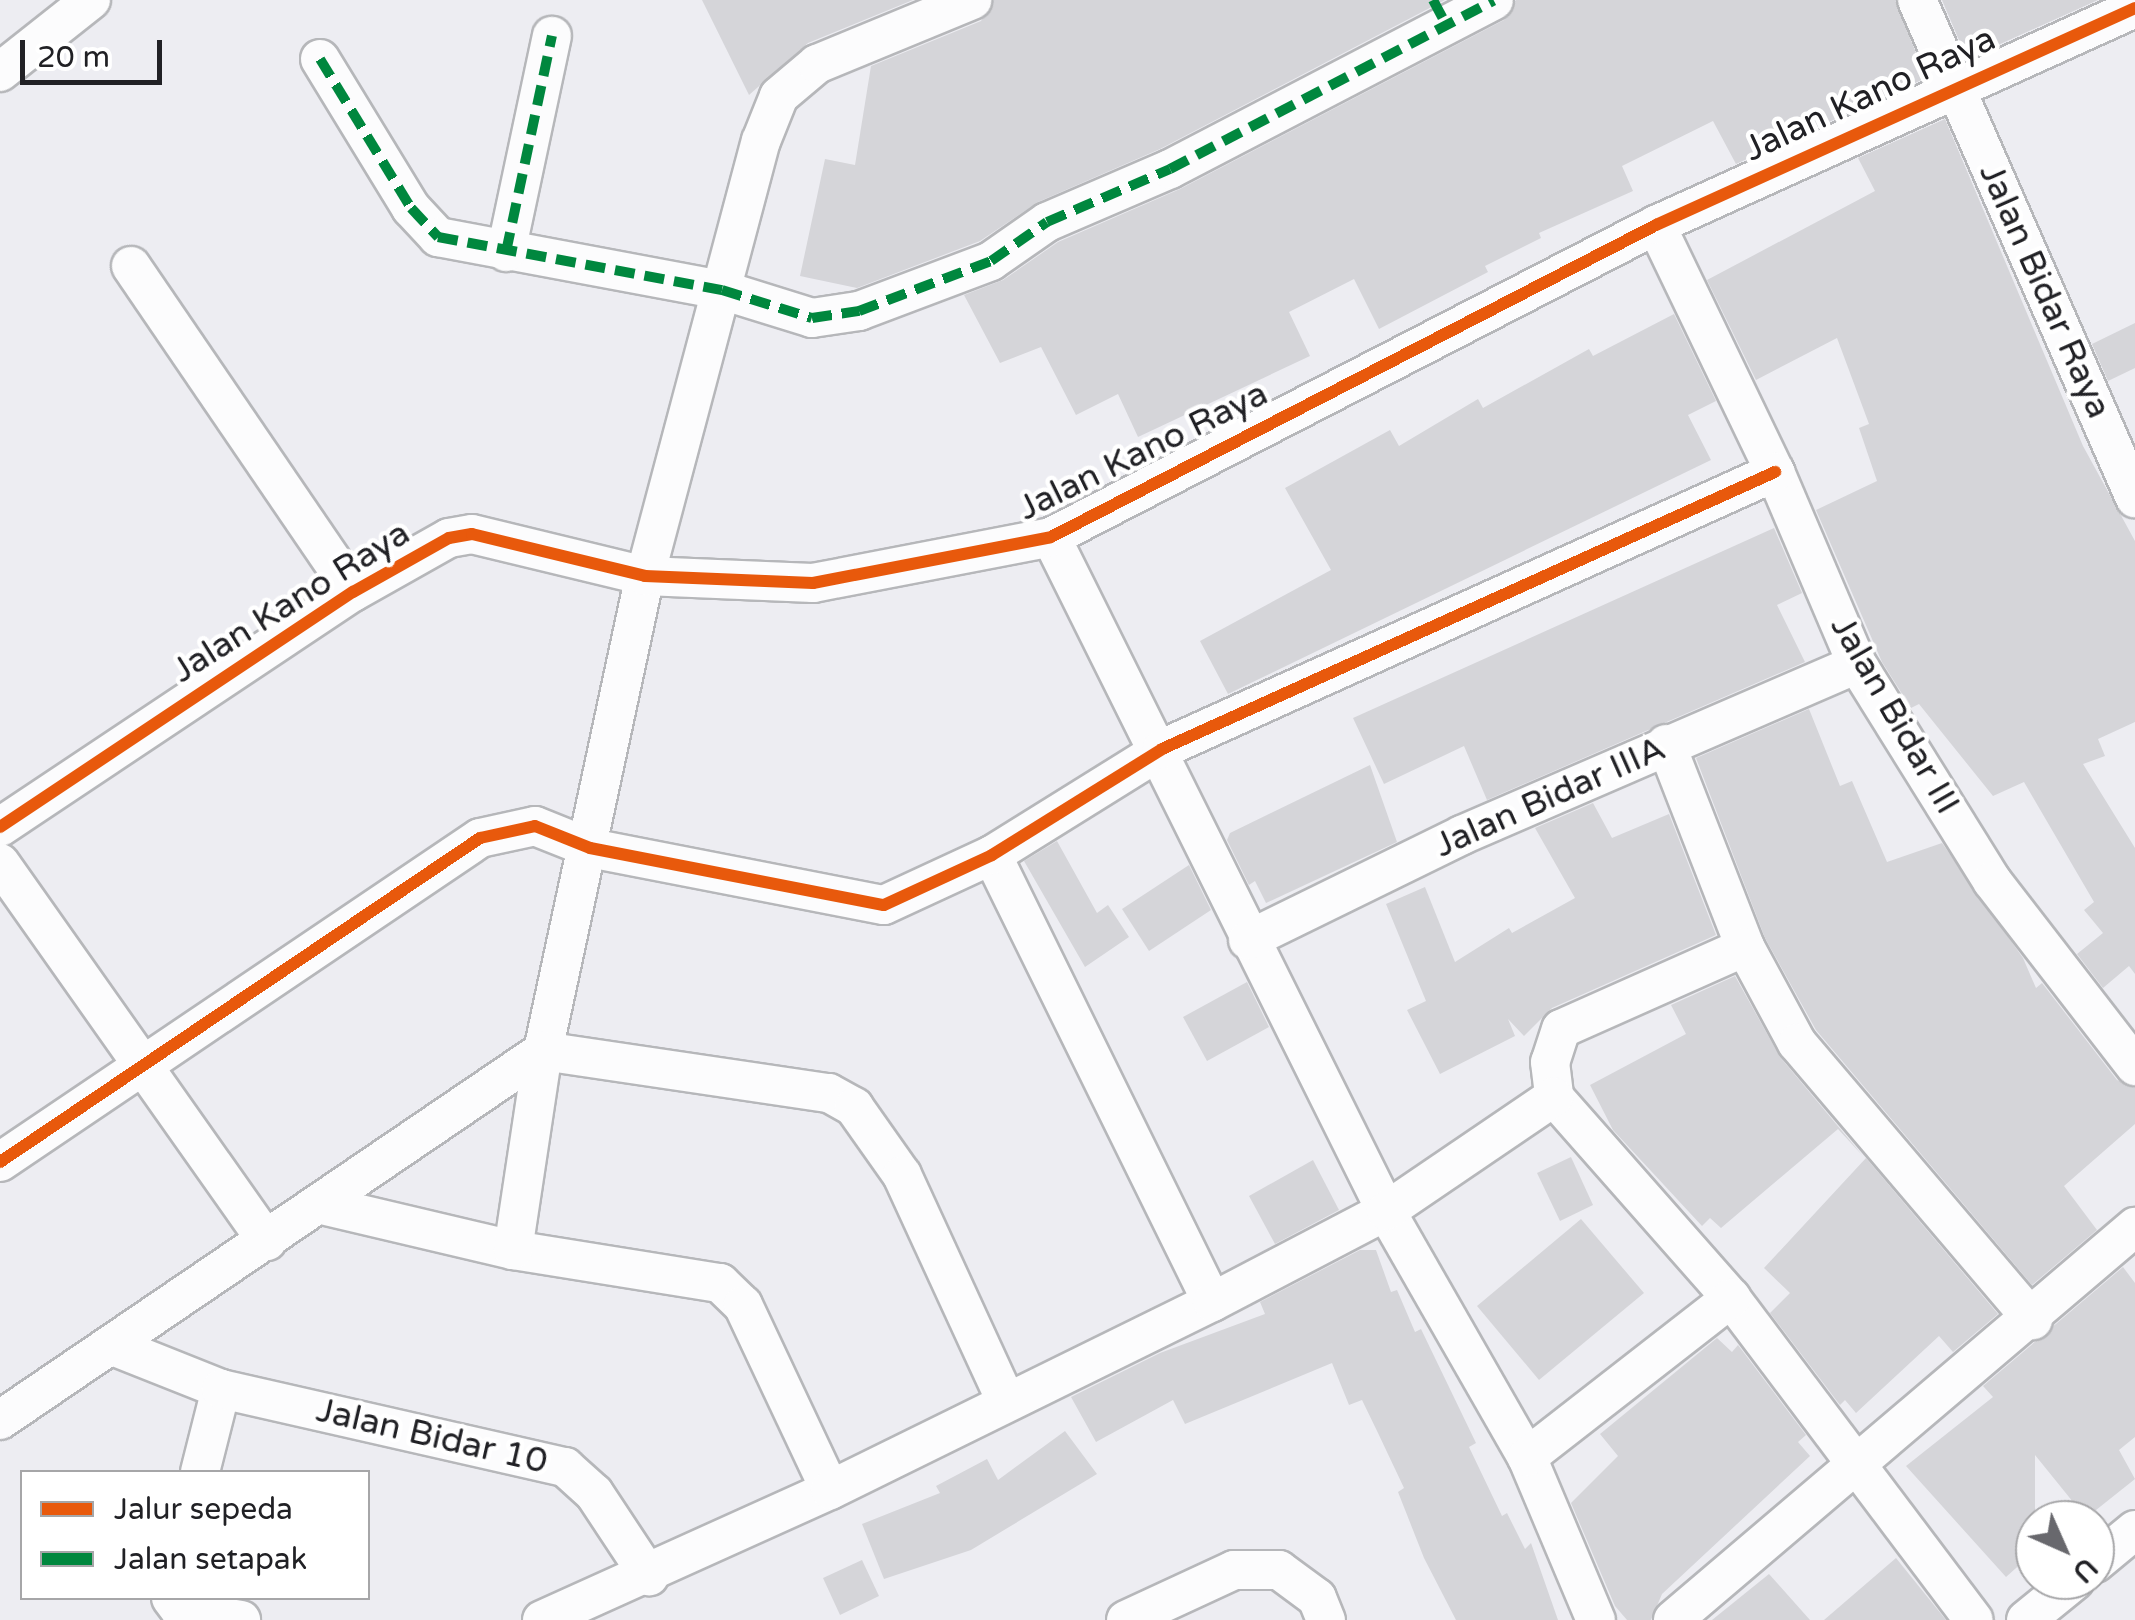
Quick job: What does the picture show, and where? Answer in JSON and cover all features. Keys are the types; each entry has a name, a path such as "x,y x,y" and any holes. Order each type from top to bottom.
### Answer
{"street":[{"path":"0,72 91,0"},
{"path":"513,1250 543,1051 590,848 645,576 779,96 817,64 972,0"},
{"path":"320,59 425,226 438,237 722,290 812,318 860,311 991,261 1047,222 1170,168 1439,12 1494,0"},
{"name":"Jalan Bidar Raya","path":"1917,0 2135,498"},
{"name":"Jalan Kano Raya","path":"0,827 353,592 448,538 472,534 645,576 814,583 1051,537 1656,225 1845,142 1954,85 2135,8"},
{"path":"506,252 552,36"},
{"name":"Jalan Bidar III","path":"1656,225 1774,472 1857,664 1992,881 2135,1066"},
{"path":"132,266 353,592"},
{"path":"0,1162 145,1060 480,838 535,826 590,848 864,905 884,905 992,855 1162,749 1774,472"},
{"path":"1051,537 1162,749 1248,940 1386,1212 1527,1458 1596,1620"},
{"name":"Jalan Bidar IIIA","path":"1248,940 1666,744 1857,664"},
{"path":"1666,744 1745,947 1797,1042 2032,1320"},
{"path":"992,855 1212,1302"},
{"path":"0,863 145,1060 267,1242"},
{"path":"1745,947 1561,1029 1550,1062 1554,1097 1731,1298 1974,1620"},
{"path":"0,1420 322,1205 543,1051 829,1093 854,1107 902,1175 1005,1399"},
{"path":"542,1620 649,1576 830,1490 1005,1399 1212,1302 1386,1212 1554,1097"},
{"path":"322,1205 513,1250 700,1279 734,1293 830,1490"},
{"path":"1674,1620 2032,1320 2135,1227"},
{"path":"1527,1458 1731,1298"},
{"name":"Jalan Bidar 10","path":"113,1346 221,1389 566,1467 594,1493 649,1576"},
{"path":"201,1470 221,1389"},
{"path":"2115,1546 2135,1530"},
{"path":"1126,1620 1234,1570 1279,1570 1317,1598 1326,1620"},
{"path":"172,1600 180,1610 241,1620"},
{"path":"2026,1620 2050,1600"}],"building":[{"path":"702,0 913,0 808,43 749,95"},
{"path":"994,0 1445,0 1160,149 1038,202 980,241 857,288 800,276 825,159 855,165 871,66 981,21"},
{"path":"1516,0 1895,0 1926,78 1736,164 1713,121 1622,166 1633,191 1539,233 1541,238 1485,266 1488,272 1379,329 1354,279 1289,312 1310,356 1138,437 1118,394 1076,415 1041,347 1000,363 964,295 1003,280 1058,242 1180,189 1504,20"},
{"path":"1942,0 2098,0 1967,59"},
{"path":"1945,119 2083,446 2135,541 2135,722 2098,739 2105,756 2083,764 2135,848 2135,974 2129,966 2103,988 2077,954 2103,933 2084,910 2094,902 2024,782 1993,796 1919,704 1911,708 1882,662 1816,510 1877,481 1859,428 1869,424 1837,338 1756,380 1707,280 1875,191 1858,158"},
{"path":"1674,314 1716,401 1688,415 1711,460 1228,694 1200,641 1331,570 1285,488 1390,430 1399,446 1478,399 1483,408 1589,349 1593,356"},
{"path":"2135,323 2135,368 2108,381 2092,344"},
{"path":"1774,528 1802,593 1777,605 1805,662 1487,800 1464,746 1384,784 1353,718"},
{"path":"1809,709 1840,786 1852,781 1887,862 1942,843 2023,958 2036,988 2042,983 2117,1080 2135,1088 2135,1124 2064,1186 2097,1230 2032,1285 1816,1030 1765,938 1696,758"},
{"path":"1370,765 1397,842 1266,903 1255,881 1249,885 1227,840 1230,833"},
{"path":"1593,803 1612,838 1669,814 1716,935 1552,1008 1524,1036 1508,1019 1515,1036 1440,1074 1407,1010 1426,1001 1386,904 1425,887 1455,962 1509,928 1512,933 1575,898 1535,828"},
{"path":"1057,841 1097,913 1108,905 1129,937 1085,967 1024,861"},
{"path":"1189,865 1211,910 1149,951 1122,909"},
{"path":"1735,976 1780,1057 1863,1156 1838,1129 1721,1228 1710,1218 1702,1226 1613,1130 1590,1085 1686,1034 1671,1005"},
{"path":"1247,982 1269,1027 1207,1061 1183,1017"},
{"path":"1571,1157 1593,1205 1560,1221 1537,1173"},
{"path":"1866,1158 1998,1314 1953,1352 1939,1336 1856,1413 1845,1400 1840,1405 1770,1313 1790,1293 1764,1268"},
{"path":"1313,1160 1339,1210 1275,1244 1249,1196"},
{"path":"1581,1219 1644,1293 1539,1380 1477,1306"},
{"path":"1360,1250 1376,1250 1391,1292 1397,1290 1415,1332 1421,1329 1476,1443 1469,1447 1502,1516 1507,1513 1525,1549 1531,1543 1558,1620 1456,1620 1424,1558 1398,1492 1404,1488 1378,1433 1362,1400 1349,1405 1332,1363 1185,1424 1173,1400 1096,1442 1071,1397 1160,1353 1265,1314 1260,1302"},
{"path":"2123,1267 2135,1283 2135,1437 2119,1450 2135,1479 2109,1500 2071,1500 2035,1455 2035,1500 2015,1500 2015,1569 2006,1577 1906,1466 1993,1397 1983,1386"},
{"path":"1717,1338 1732,1352 1738,1345 1806,1435 1798,1442 1810,1456 1662,1594 1651,1620 1627,1620 1615,1606 1571,1503 1618,1456 1600,1434"},
{"path":"1065,1431 1097,1474 971,1550 884,1579 862,1524 940,1493 936,1486 987,1459 998,1480"},
{"path":"1896,1558 1946,1620 1824,1620"},
{"path":"862,1560 879,1596 840,1615 823,1578"},
{"path":"1769,1574 1810,1620 1712,1620"}],"marked path":[{"path":"1433,0 1445,23"},
{"path":"320,59 411,208 438,237 722,290 812,318 859,311 991,261 1047,222 1170,169 1494,0"},
{"path":"506,252 552,36"}],"cycle path":[{"path":"0,827 353,592 449,538 472,534 645,576 813,583 1051,537 1656,225 2135,8"},
{"path":"0,1162 480,838 535,826 590,848 884,905 992,855 1162,749 1775,472"}]}
